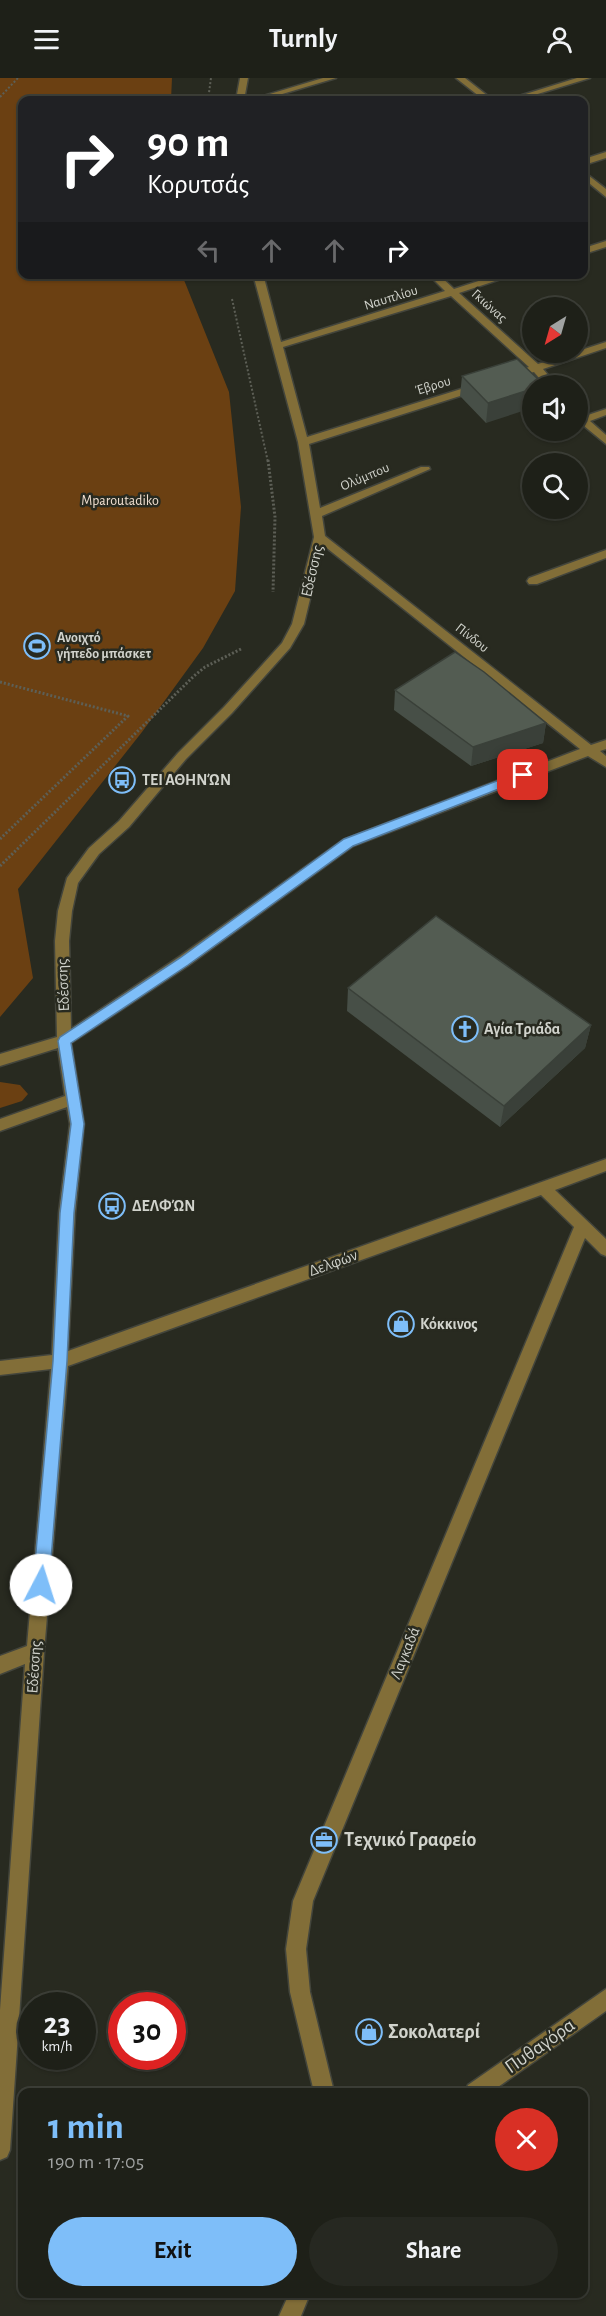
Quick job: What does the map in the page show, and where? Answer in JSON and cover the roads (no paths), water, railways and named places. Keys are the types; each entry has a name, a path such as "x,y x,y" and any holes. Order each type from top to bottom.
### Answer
{"street":[{"path":"241,96 244,78"},
{"path":"268,96 332,78"},
{"path":"460,78 484,96"},
{"path":"524,96 586,78"},
{"path":"588,161 606,155"},
{"path":"588,178 606,194"},
{"path":"588,250 606,244"},
{"name":"Εδέσσης","path":"0,2150 35,1652 60,1361 67,1213 77,1124 64,1041 62,941 65,911 72,882 94,851 124,824 148,793 228,710 286,645 298,624 320,537 303,442 259,279"},
{"name":"Γκιώνας","path":"437,279 542,375"},
{"name":"Ναυπλίου","path":"278,346 497,279"},
{"name":"Έβρου","path":"303,442 537,369 606,345"},
{"path":"588,416 606,412"},
{"path":"588,425 606,441"},
{"name":"Ολύμπου","path":"316,514 425,469"},
{"name":"Πίνδου","path":"320,537 606,763"},
{"path":"533,581 606,554"},
{"path":"0,1060 64,1041 184,961 348,843 606,744"},
{"path":"0,1125 73,1099"},
{"name":"Δελφών","path":"0,1368 60,1361 606,1165"},
{"path":"543,1187 606,1250"},
{"name":"Λαγκαδά","path":"323,2088 300,1992 296,1948 303,1900 582,1226"},
{"path":"0,1665 35,1652"},
{"name":"Πυθαγόρα","path":"481,2088 606,1999"},
{"path":"290,2316 298,2298"}],"place":[{"name":"Ανοιχτό γήπεδο μπάσκετ","path":"37,646"},
{"name":"ΤΕΙ ΑΘΗΝΏΝ","path":"122,780"},
{"name":"Αγία Τριάδα","path":"465,1029"},
{"name":"ΔΕΛΦΏΝ","path":"112,1206"},
{"name":"Κόκκινος","path":"401,1324"},
{"name":"Τεχνικό Γραφείο","path":"324,1840"},
{"name":"Σοκολατερί","path":"369,2032"}],"park label":[{"name":"Mparoutadiko","path":"120,501"}]}
